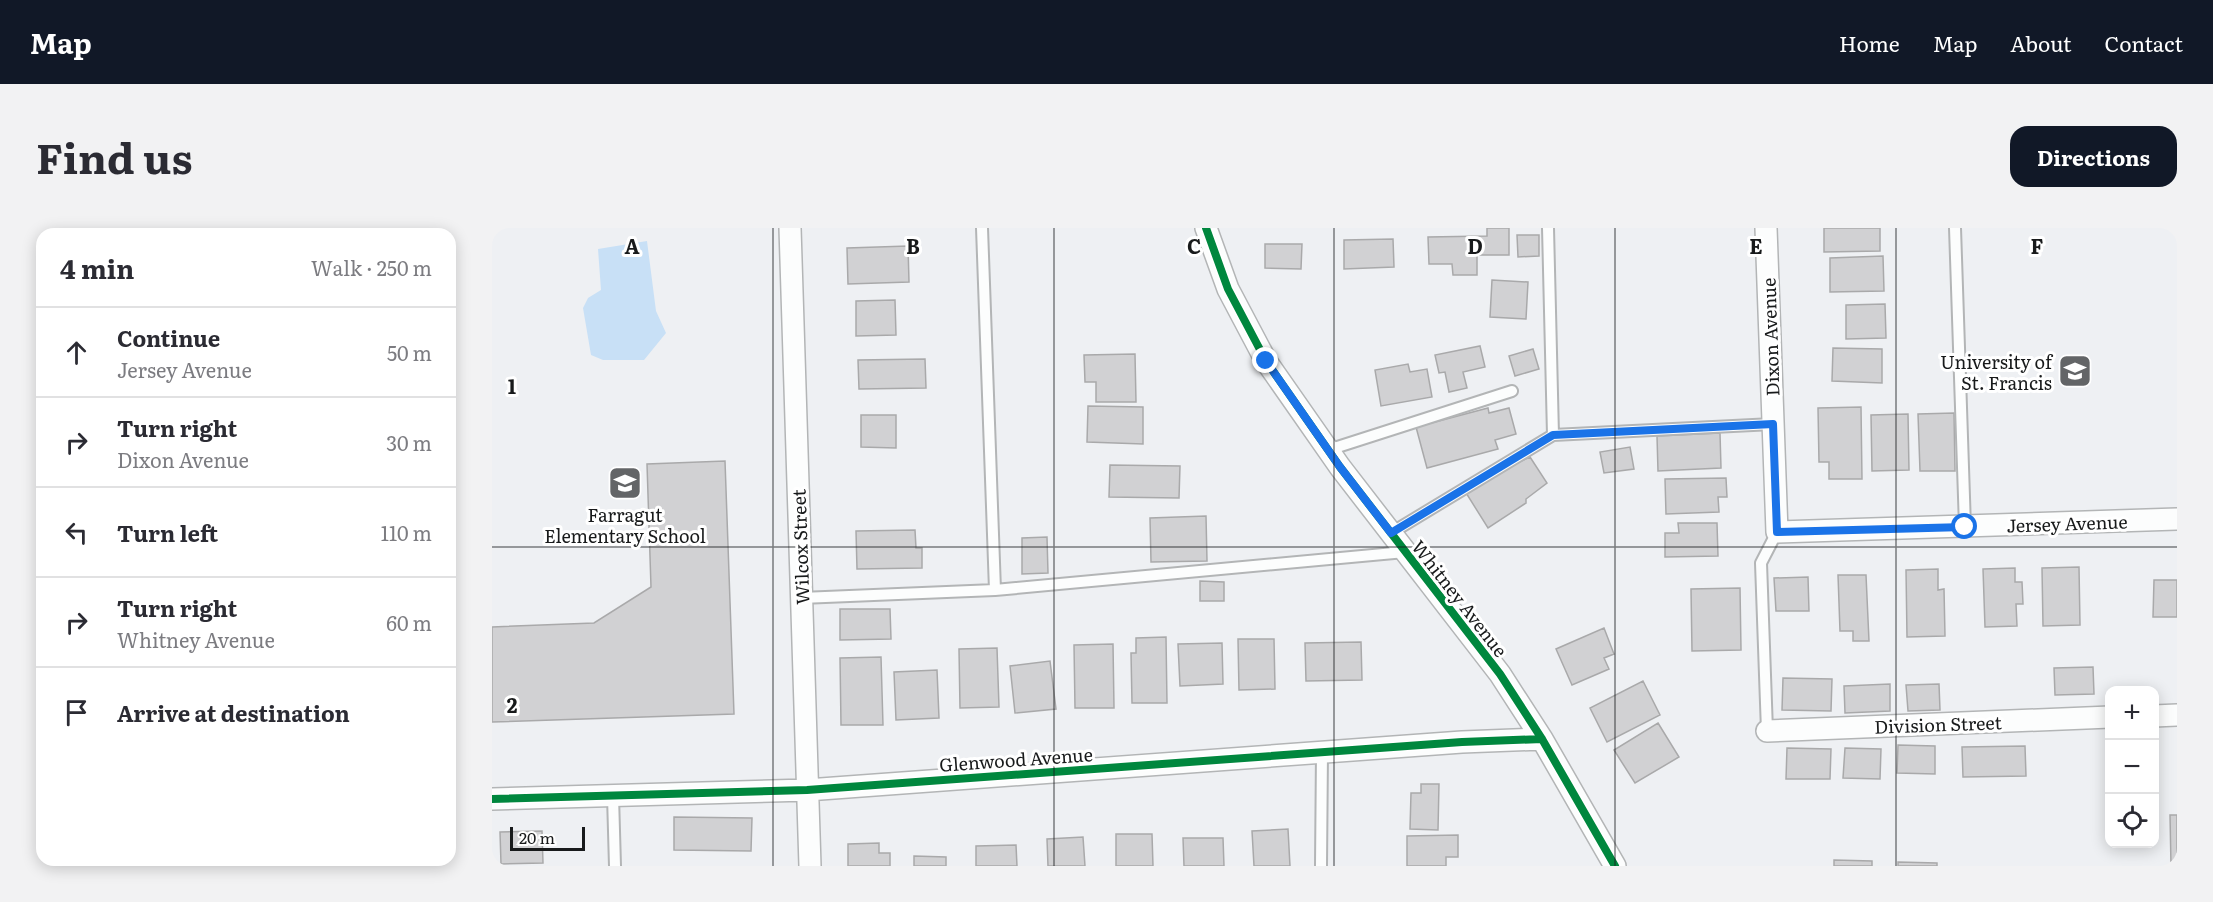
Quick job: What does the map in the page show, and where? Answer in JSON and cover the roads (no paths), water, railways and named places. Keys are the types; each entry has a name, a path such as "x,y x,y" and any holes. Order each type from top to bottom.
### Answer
{"street":[{"name":"Wilcox Street","path":"790,228 810,866"},
{"name":"Whitney Avenue","path":"1206,228 1228,289 1266,361 1328,450 1500,674 1542,739 1615,866"},
{"name":"Dixon Avenue","path":"1766,228 1777,532"},
{"name":"Jersey Avenue","path":"1777,532 2177,519"},
{"path":"2159,716 2177,715"},
{"name":"Division Street","path":"1767,731 2105,717"},
{"name":"Glenwood Avenue","path":"492,799 807,790 1462,742 1542,739"}],"lane":[{"path":"982,228 994,590"},
{"path":"1548,228 1553,435"},
{"path":"1955,228 1965,527"},
{"path":"1328,450 1512,390"},
{"path":"1391,533 1553,435 1773,424"},
{"name":"Dixon Avenue","path":"1767,731 1761,563 1777,532"},
{"path":"801,598 994,590 1406,552"},
{"path":"1321,866 1322,752"},
{"path":"613,796 615,866"}],"place":[{"name":"University of St. Francis","path":"2075,371"},
{"name":"Farragut Elementary School","path":"625,483"}]}
